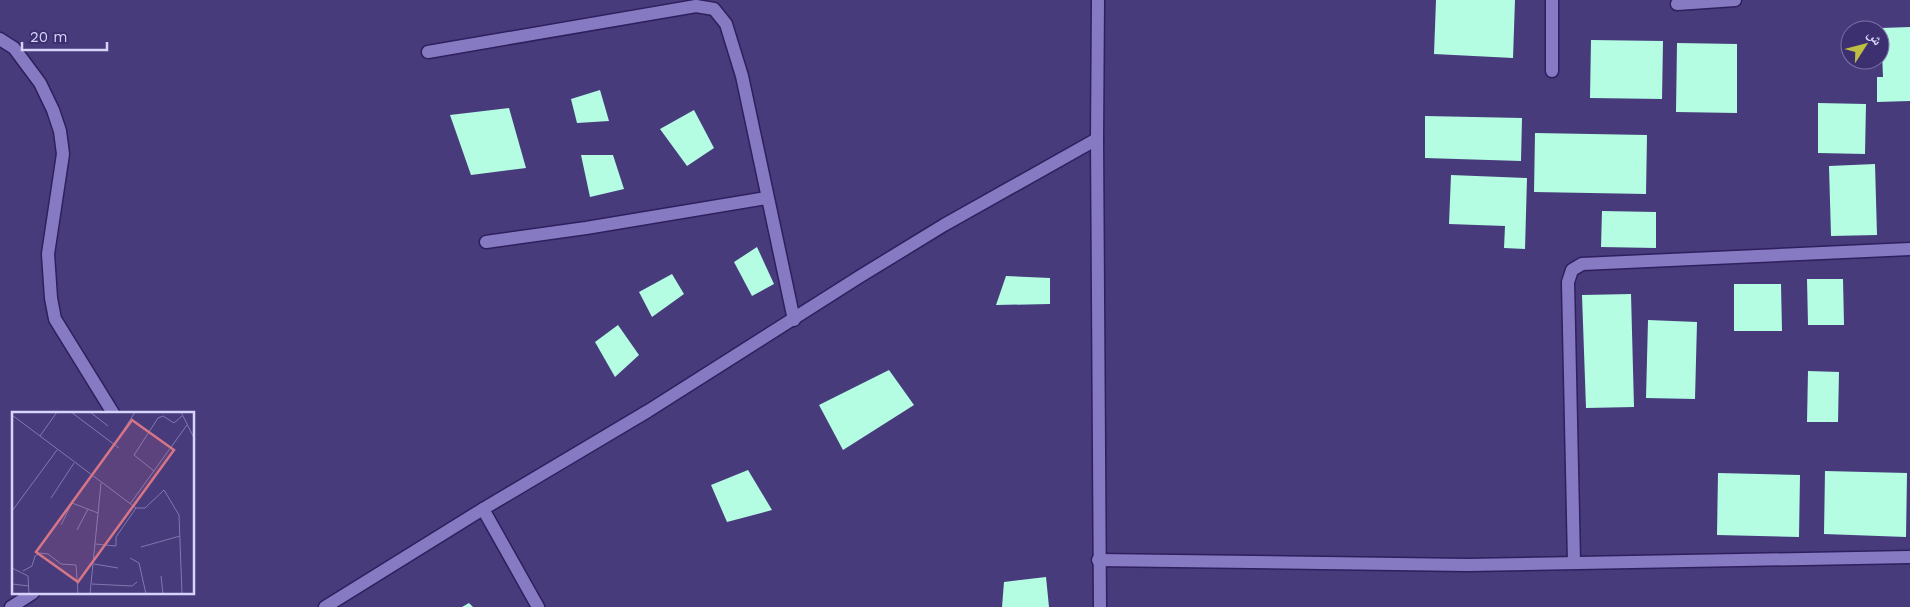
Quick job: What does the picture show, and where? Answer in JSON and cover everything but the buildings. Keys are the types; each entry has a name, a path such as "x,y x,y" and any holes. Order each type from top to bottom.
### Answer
{"street":[{"path":"1098,0 1098,560 1100,607"},
{"path":"1552,0 1552,71"},
{"path":"1677,4 1735,0"},
{"path":"428,52 696,6 714,9 726,24 742,76 766,198 794,320"},
{"path":"0,39 14,48 40,83 53,110 60,131 63,154 48,254 51,298 56,318 112,412"},
{"path":"325,607 483,509 648,411 944,225 1097,139"},
{"path":"486,242 586,228 766,198"},
{"path":"1574,562 1568,282 1572,270 1582,264 1910,249"},
{"path":"483,509 538,607"},
{"path":"1098,560 1467,564 1910,557"},
{"path":"11,607 31,594"}]}
